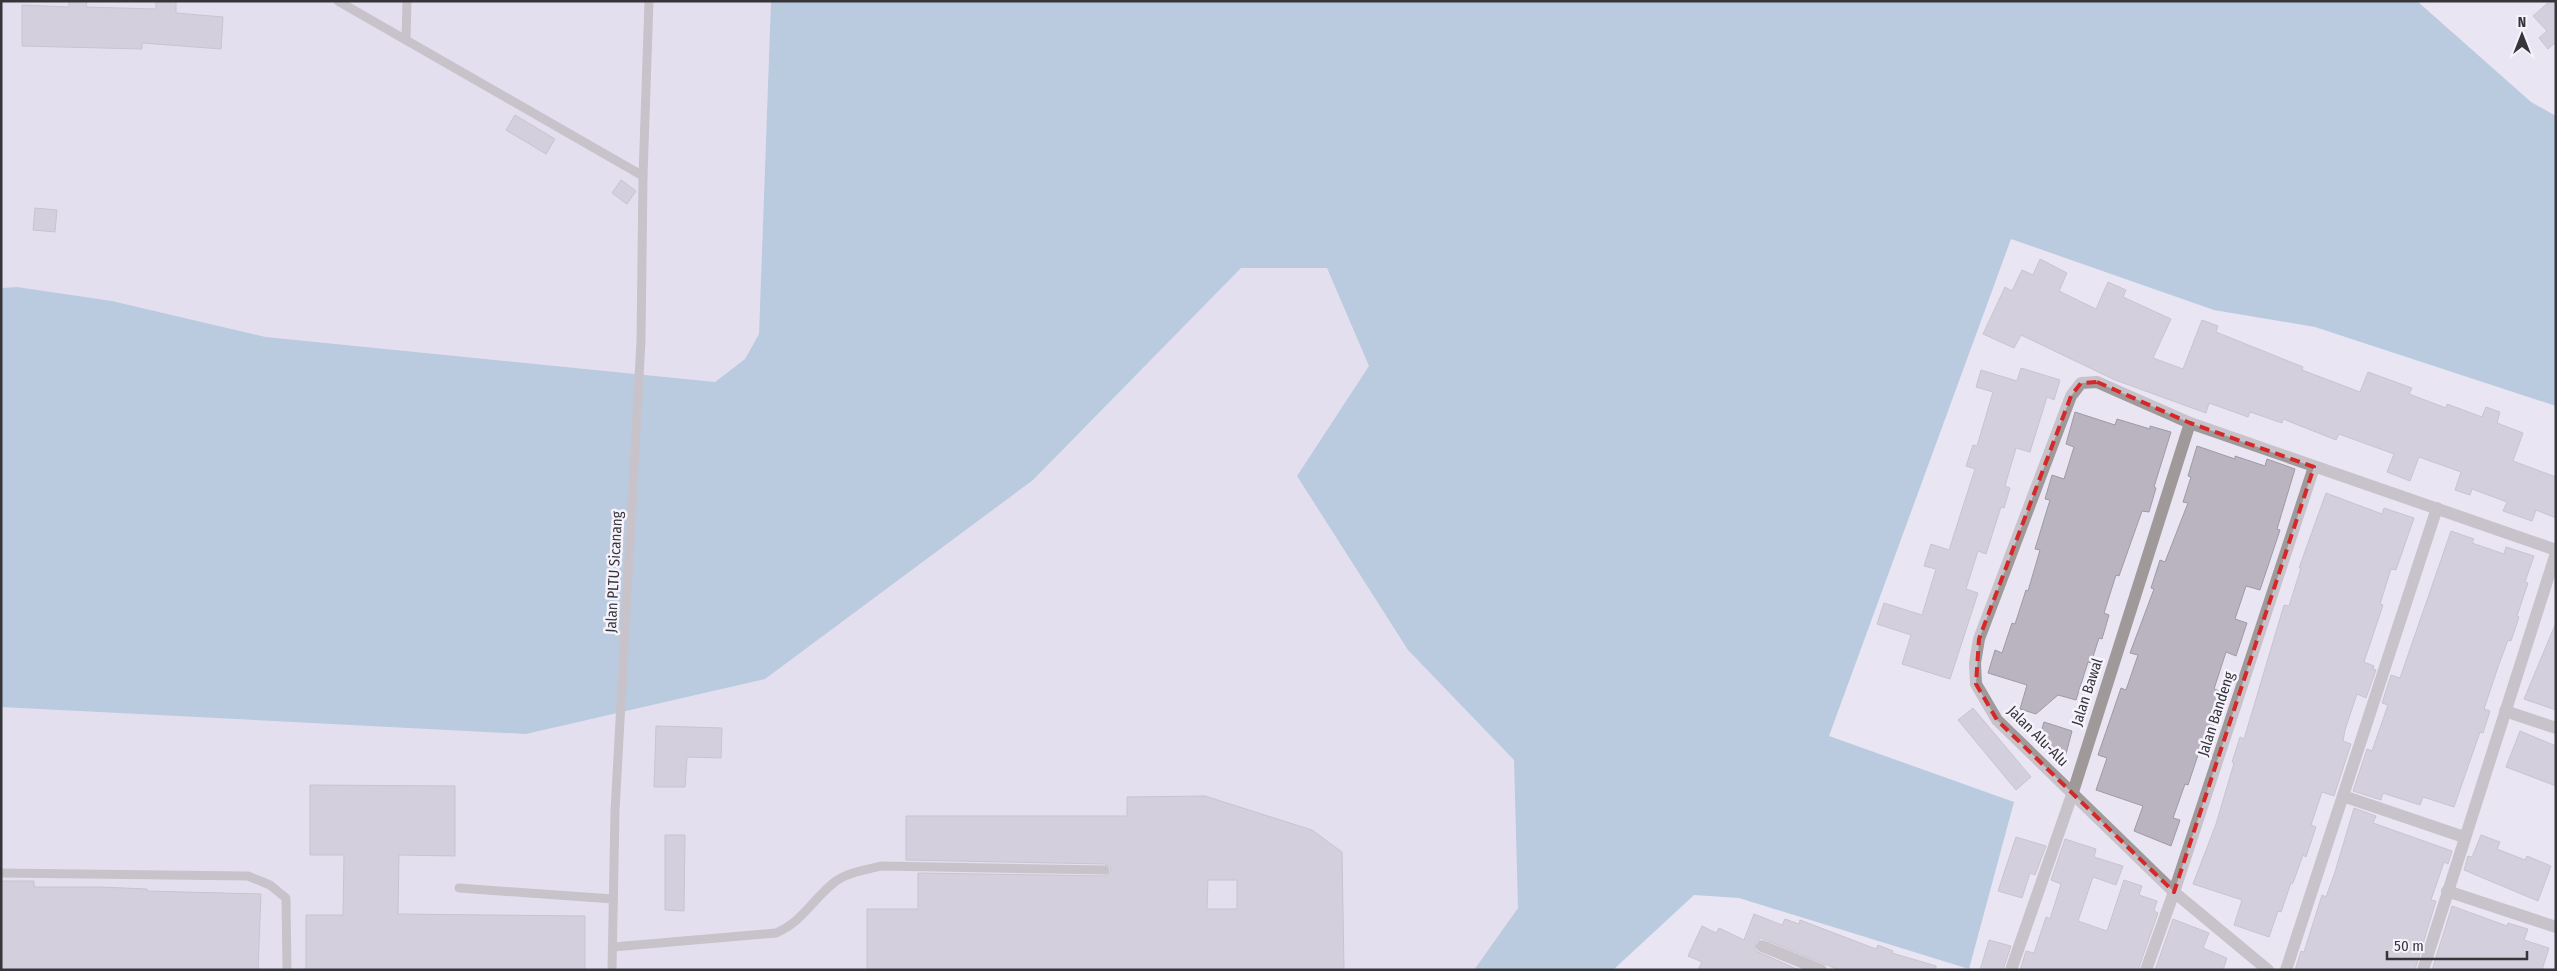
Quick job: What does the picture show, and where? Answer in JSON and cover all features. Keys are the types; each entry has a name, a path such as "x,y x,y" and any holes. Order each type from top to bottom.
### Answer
{"street":[{"name":"Jalan Alu-Alu","path":"2190,423 2097,382 2081,383 2071,396 1979,639 1975,663 1976,684 1997,720 2174,892 2268,970"},
{"path":"2190,423 2556,551 2423,970"},
{"name":"Jalan Bawal","path":"2011,970 2073,792 2190,423"},
{"name":"Jalan Bandeng","path":"2146,970 2174,892 2314,467"},
{"path":"2286,970 2437,508"},
{"path":"2505,711 2556,728"},
{"path":"2343,796 2464,838"},
{"path":"2448,890 2556,928"},
{"path":"1762,946 1821,970"}],"lane":[{"path":"338,1 643,176"},
{"path":"406,40 407,1"},
{"name":"Jalan PLTU Sicanang","path":"612,970 615,811 641,342 643,176 650,1"},
{"path":"613,947 776,932 798,920 836,881 856,871 881,866 1105,870"},
{"path":"1,873 248,876 270,885 286,898 287,970"},
{"path":"459,888 613,900"}],"highlighted area":[{"path":"2097,382 2190,423 2314,467 2174,892 1997,720 1976,684 1979,639 2071,396 2081,383"}],"shaded area":[{"path":"1,1 771,1 759,334 745,359 715,382 266,337 112,301 17,287 1,288"},
{"path":"1224,226 1373,232 1548,752 1532,970 1,970 1,628"}],"water":[{"path":"771,1 2417,1 2531,102 2556,116 2556,406 2315,327 2214,310 2011,239 1829,736 2014,802 1969,969 1739,898 1694,895 1613,970 1474,970 1518,908 1514,760 1408,650 1297,476 1369,366 1327,268 1241,268 1033,480 765,679 526,734 1,707 1,288 17,287 112,301 266,337 715,382 745,359 759,334"}],"building":[{"path":"69,1 87,1 86,7 156,9 156,1 176,1 176,13 223,17 221,49 142,43 142,49 22,46 22,5 69,7"},
{"path":"2550,1 2556,1 2556,42 2548,49 2539,38 2547,31 2533,16"},
{"path":"515,115 555,139 546,154 506,130"},
{"path":"621,180 636,191 627,204 612,193"},
{"path":"35,208 57,210 55,232 33,230"},
{"path":"2040,259 2067,273 2059,291 2096,309 2108,282 2126,290 2123,297 2171,319 2153,358 2183,369 2202,320 2218,326 2216,332 2303,367 2302,370 2360,392 2368,372 2412,388 2409,394 2446,408 2447,404 2482,417 2486,407 2500,412 2497,423 2523,433 2513,461 2556,477 2556,518 2536,510 2532,521 2503,511 2507,502 2472,489 2470,495 2455,490 2461,472 2419,457 2410,481 2387,472 2394,454 2339,434 2336,440 2283,419 2282,423 2250,412 2248,417 2209,403 2206,413 2115,380 2021,335 2014,348 1983,334 2005,287 2012,291 2022,270 2033,275"},
{"path":"2021,368 2060,380 2054,400 2047,397 2030,452 2016,448 2005,486 2010,488 2004,508 2001,507 1986,554 1978,551 1966,589 1978,593 1950,679 1902,664 1911,635 1877,624 1884,603 1922,615 1936,569 1924,566 1931,544 1949,550 1975,469 1966,466 1973,445 1977,446 1993,392 1976,387 1981,370 2017,381"},
{"path":"2075,412 2115,425 2117,419 2150,429 2150,426 2171,432 2154,487 2156,488 2149,512 2142,511 2119,576 2116,575 2104,613 2109,615 2102,639 2099,638 2091,663 2088,662 2076,700 2058,695 2036,714 2020,709 2027,685 1988,673 1995,650 2002,653 2012,623 2015,624 2026,590 2028,591 2040,550 2035,549 2050,500 2045,499 2052,475 2064,479 2074,447 2066,444"},
{"path":"2197,446 2235,459 2235,456 2265,466 2267,459 2295,469 2277,529 2280,530 2260,590 2246,586 2235,619 2247,623 2236,656 2226,652 2214,689 2223,692 2212,723 2214,724 2207,745 2202,743 2188,785 2185,784 2173,818 2180,820 2171,846 2134,831 2143,806 2096,790 2107,758 2098,755 2121,688 2126,690 2138,655 2130,653 2154,589 2151,588 2160,560 2165,562 2188,503 2183,502 2191,477 2188,476"},
{"path":"2326,493 2382,514 2384,508 2414,518 2396,570 2391,569 2380,604 2383,605 2364,662 2374,666 2373,669 2376,670 2366,698 2357,694 2345,730 2343,741 2351,744 2334,796 2322,792 2311,825 2316,827 2306,857 2303,855 2281,912 2278,911 2269,937 2234,925 2242,900 2193,884 2216,824 2240,737 2244,739 2284,605 2289,606 2301,568 2299,568"},
{"path":"2451,531 2474,539 2472,543 2504,554 2506,547 2534,556 2525,582 2528,583 2511,641 2508,640 2484,709 2490,711 2483,733 2480,732 2454,807 2423,797 2420,805 2383,793 2381,800 2353,791 2367,749 2372,751 2388,705 2382,703 2391,675 2400,678"},
{"path":"2556,625 2556,710 2524,699"},
{"path":"1973,708 2031,777 2016,790 1958,720"},
{"path":"2044,722 2072,731 2066,754 2037,745"},
{"path":"656,726 722,728 721,758 687,757 685,787 654,787"},
{"path":"2520,731 2556,746 2556,786 2506,767"},
{"path":"310,785 455,786 455,856 399,855 398,914 585,916 585,970 306,970 306,915 343,915 344,855 310,855"},
{"path":"1205,796 1312,830 1342,852 1344,970 867,970 867,909 918,909 918,873 1105,876 1111,871 1110,867 1105,864 906,860 906,816 1127,816 1127,797","holes":["1208,880 1237,880 1237,909 1207,909"]},
{"path":"2354,808 2376,816 2373,823 2452,851 2448,864 2444,862 2431,900 2436,901 2415,970 2295,970 2301,951 2304,952 2322,895 2326,897"},
{"path":"665,835 685,835 684,911 665,910"},
{"path":"2481,835 2500,842 2497,849 2525,860 2527,856 2551,866 2538,901 2464,870 2468,856 2472,857"},
{"path":"2016,837 2046,846 2035,875 2030,873 2022,898 1998,891"},
{"path":"2065,839 2096,849 2094,857 2123,866 2116,885 2093,877 2078,921 2107,931 2124,880 2142,886 2139,895 2157,901 2154,911 2158,913 2138,970 2020,970 2026,951 2034,953 2046,917 2050,919 2061,884 2051,880"},
{"path":"1,881 34,881 34,887 100,887 147,889 147,891 261,894 258,970 1,970"},
{"path":"2452,906 2507,926 2508,923 2528,929 2524,940 2549,948 2542,970 2432,970"},
{"path":"1754,914 1782,925 1785,919 1799,924 1800,920 1876,949 1878,945 1893,951 1892,953 1936,966 1936,970 1839,970 1761,938 1755,943 1756,951 1799,970 1698,970 1702,962 1688,956 1702,926 1716,933 1719,928 1744,940"},
{"path":"2173,919 2209,933 2203,948 2227,958 2223,970 2155,970"},
{"path":"1989,940 2011,946 2003,970 1980,970"}]}
